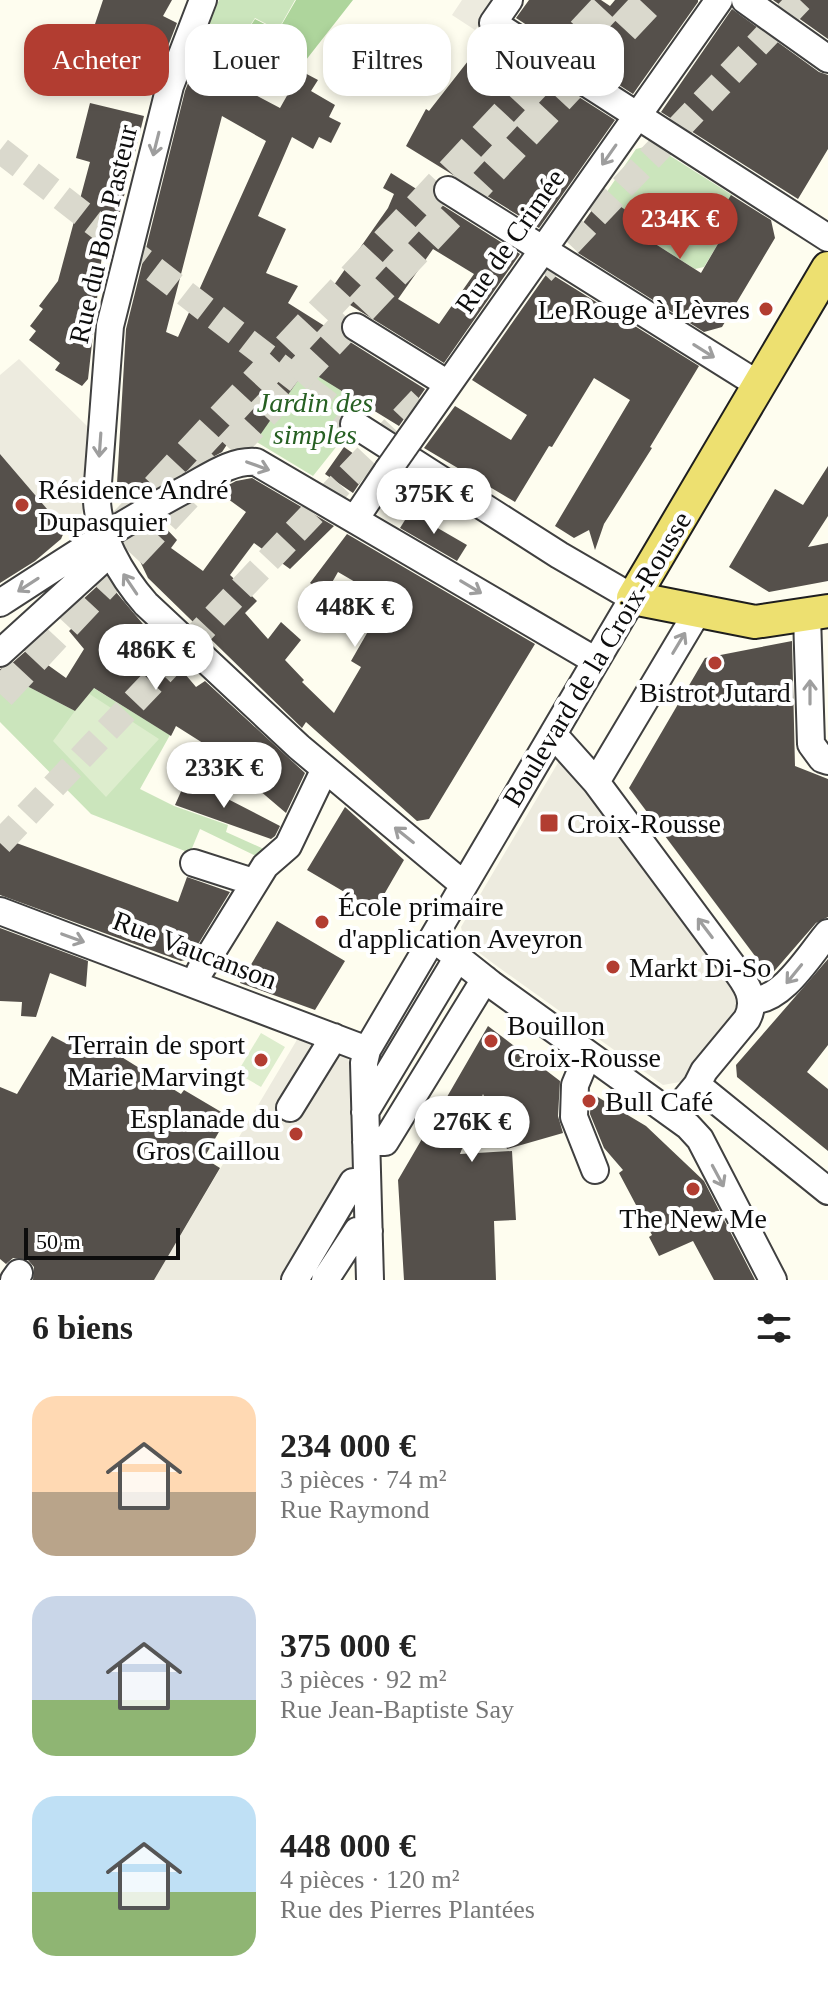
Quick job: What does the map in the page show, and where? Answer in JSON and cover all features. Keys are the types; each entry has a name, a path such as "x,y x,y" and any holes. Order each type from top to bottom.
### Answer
{"main road":[{"name":"Boulevard de la Croix-Rousse","path":"633,598 828,268"},
{"path":"633,598 755,622 818,613"}],"street":[{"name":"Rue du Bon Pasteur","path":"203,0 170,86 110,326 97,496 101,549 146,604 299,747 464,885"},
{"path":"509,0 493,23 828,238"},
{"name":"Rue de Crimée","path":"355,519 719,0"},
{"path":"745,0 828,59"},
{"path":"448,190 759,385"},
{"path":"356,327 448,384"},
{"path":"354,424 559,555 633,598"},
{"path":"0,653 137,514 243,461 256,462 596,661"},
{"path":"0,603 101,549"},
{"name":"Boulevard de la Croix-Rousse","path":"367,1050 633,598"},
{"path":"596,782 698,611"},
{"path":"818,613 811,744 822,759 828,761"},
{"path":"553,734 596,782 747,984 752,1000 747,1019 673,1114"},
{"path":"200,971 253,882 265,866 288,846 321,777"},
{"path":"194,863 253,882"},
{"name":"Rue Vaucanson","path":"0,911 367,1050"},
{"path":"752,1000 760,1001 781,991 828,933"},
{"path":"433,938 673,1114 700,1139 773,1280"},
{"path":"365,1113 458,957"},
{"path":"366,1142 385,1142 485,979"},
{"path":"290,1108 324,1033"},
{"path":"367,1050 364,1063 370,1280"},
{"path":"588,1054 575,1085 574,1117 595,1170"},
{"path":"697,1085 828,1191"},
{"path":"295,1280 353,1182"},
{"path":"313,1280 356,1209 368,1220"},
{"path":"325,1280 357,1231 368,1220"}],"green space":[{"path":"219,0 295,0 281,24 266,24 255,18 251,24 209,24"},
{"path":"296,0 353,0 334,24 323,24 323,38 307,59 307,24 282,24"},
{"path":"653,145 732,195 710,230 722,237 704,267 695,269 635,231 641,220 604,196 636,149"},
{"name":"Jardin des simples","path":"312,361 368,407 313,476 255,441"},
{"path":"0,672 75,711 92,687 170,735 140,789 174,806 228,825 226,832 266,850 262,859 200,829 190,853 91,814 0,722"},
{"path":"88,693 159,739 106,797 53,741"},
{"name":"Terrain de sport Marie Marvingt","path":"261,1033 285,1047 261,1087 237,1073"}],"shaded area":[{"path":"462,0 497,0 479,24 467,25 452,15"},
{"path":"19,359 88,427 83,512 65,530 0,454 0,375"},
{"path":"563,760 739,988 740,1014 680,1082 663,1085 494,964 468,944 463,936 461,927 559,761"},
{"name":"Esplanade du Gros Caillou","path":"301,1033 342,1050 349,1061 356,1190 302,1280 154,1280"}],"building":[{"path":"103,0 172,0 163,16 177,23 169,44 169,24 95,24"},
{"path":"529,0 601,0 610,6 615,0 698,0 633,94 624,88 624,24 525,24 516,18"},
{"path":"773,0 828,0 828,39"},
{"path":"732,9 819,72 828,75 828,149 798,199 661,112"},
{"path":"467,62 467,96 577,96 615,120 539,228 406,146 426,109 429,111 441,96 451,96 451,83"},
{"path":"307,74 318,80 311,91 335,105 329,117 341,123 331,143 319,137 313,149 292,137 258,216 286,229 266,273 298,286 288,303 425,389 399,426 306,369 258,438 238,428 222,452 130,502 116,501 126,329 185,91 185,96 257,96 280,108 287,96 307,96","holes":["222,116 266,141 178,337 166,332"]},
{"path":"90,103 144,116 118,220 106,219 88,379 82,386 55,370 60,363 29,340 36,331 30,326 43,309 39,306 58,281 90,162 76,158"},
{"path":"391,173 520,254 444,363 329,292 388,208 394,194 383,188","holes":["433,249 474,274 439,324 398,299"]},
{"path":"731,195 771,220 775,238 722,327 704,332 578,253 575,234 595,206 598,208 601,202 608,207 612,201 641,220 635,231 701,273 722,237 710,230"},
{"path":"548,272 699,366 604,524 595,550 589,530 574,538 555,526 630,400 594,378 515,502 424,448 455,406 511,440 527,415 472,380"},
{"path":"344,447 371,466 353,493 325,474"},
{"name":"Résidence André Dupasquier","path":"0,454 65,530 61,539 35,561 0,583"},
{"path":"828,466 828,516 808,547 828,543 828,581 769,592 729,567 775,489 803,505"},
{"path":"252,478 334,526 290,569 254,543 230,575 257,601 245,613 268,639 281,622 301,640 285,660 304,680 302,682 334,713 361,667 351,661 386,600 338,572 326,593 310,583 347,534 535,644 429,819 417,821 306,722 302,728 148,578 138,557 141,539 148,528 160,522 177,540 171,548 203,571 246,512 217,491 236,481"},
{"path":"410,512 467,545 457,561 400,528"},
{"path":"105,579 196,687 205,681 305,773 286,813 206,745 176,726 171,736 94,688 75,711 0,672 27,650 66,678 84,649 69,631 74,622 68,613"},
{"path":"792,641 795,766 828,779 828,917 816,923 770,976 629,788 705,658"},
{"path":"187,778 280,826 275,836 271,839 175,805"},
{"path":"345,807 404,860 375,910 307,870"},
{"path":"0,837 178,902 187,877 230,892 189,959 181,961 0,895"},
{"path":"277,921 345,961 315,1010 240,983"},
{"path":"0,928 88,961 86,987 50,973 36,1017 21,1016 22,1002 0,1001"},
{"path":"828,959 828,1045 807,1072 828,1089 828,1151 737,1077 736,1065"},
{"path":"488,1026 560,1081 558,1116 563,1133 507,1149 483,1094 460,1154 512,1151 516,1220 494,1221 496,1280 404,1280 398,1180 426,1132 420,1129 434,1106 440,1109"},
{"path":"52,1036 67,1044 70,1039 82,1046 84,1042 109,1056 112,1051 181,1094 184,1090 228,1116 204,1158 220,1168 154,1280 33,1280 34,1267 28,1260 13,1258 6,1264 0,1259 0,1087 17,1094"},
{"path":"591,1095 646,1126 704,1181 755,1280 714,1280 693,1241 659,1256 649,1237 652,1235 619,1173 623,1170 604,1148 590,1114"}],"tunnel":[{"path":"124,524 613,0"},
{"path":"0,694 650,0"},
{"path":"542,272 800,0"},
{"path":"0,150 354,424"},
{"path":"0,843 446,373"}],"place":[{"name":"Le Rouge à Lèvres","path":"766,309"},
{"name":"Résidence André Dupasquier","path":"22,505"},
{"name":"Bistrot Jutard","path":"715,663"},
{"name":"Croix-Rousse","path":"549,823"},
{"name":"École primaire d'application Aveyron","path":"322,922"},
{"name":"Markt Di-So","path":"613,967"},
{"name":"Bouillon Croix-Rousse","path":"491,1041"},
{"name":"Terrain de sport Marie Marvingt","path":"261,1060"},
{"name":"Bull Café","path":"589,1101"},
{"name":"Esplanade du Gros Caillou","path":"296,1134"},
{"name":"The New Me","path":"693,1189"}]}
